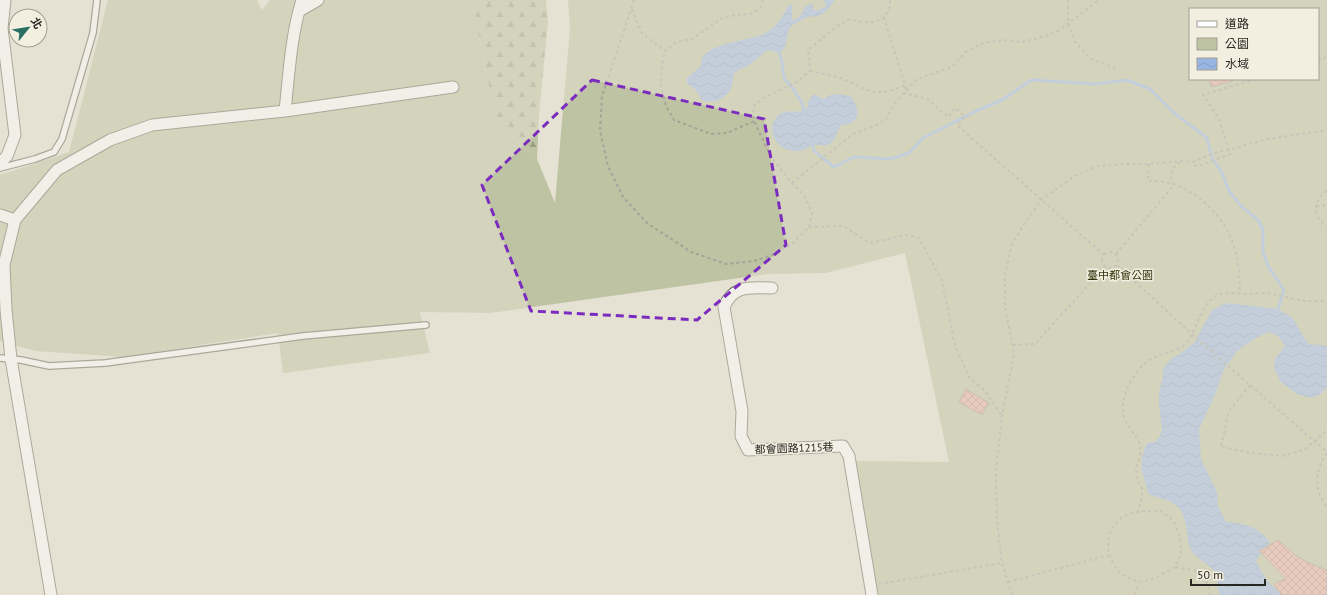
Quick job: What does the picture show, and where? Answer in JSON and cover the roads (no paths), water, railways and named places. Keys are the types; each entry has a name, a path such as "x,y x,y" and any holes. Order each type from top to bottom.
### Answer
{"street":[{"path":"0,163 7,156 15,135 2,28 5,0"},
{"path":"285,111 291,53 302,0"},
{"path":"299,11 318,0"},
{"path":"51,595 5,359 6,310 4,265 15,220 57,170 110,140 152,125 285,111 453,87"},
{"path":"0,215 15,220"},
{"name":"都會園路1215巷","path":"772,288 742,288 728,299 724,308 742,410 742,436 748,450 843,446 849,456 871,590"}],"lane":[{"path":"0,168 35,159 54,152 62,139 93,33 97,0"},
{"path":"5,359 49,366 105,363 303,336 426,325"}],"water":[{"path":"822,0 835,0 822,14 806,18 791,26 786,44 781,51 766,51 749,65 735,72 730,91 723,98 709,102 702,100 696,90 687,83 686,79 701,66 702,58 708,52 717,47 766,33 777,24 789,4 792,5 792,21 801,15 805,7 813,3 813,10 826,7 825,2"},
{"path":"837,94 850,96 856,106 857,115 856,119 852,122 841,125 835,138 830,144 814,145 797,151 788,150 778,144 772,128 773,123 779,115 785,112 803,111 809,105 807,103 813,95 823,99"},
{"path":"1226,303 1278,309 1293,318 1309,344 1327,346 1327,387 1321,394 1311,398 1297,394 1280,381 1274,367 1275,359 1285,346 1278,336 1269,332 1254,339 1236,352 1223,371 1215,395 1199,429 1201,459 1217,492 1218,506 1226,522 1256,529 1270,542 1256,560 1267,580 1283,595 1220,595 1214,571 1191,550 1185,521 1179,508 1170,501 1148,494 1141,467 1147,443 1155,442 1160,436 1162,429 1159,392 1163,377 1163,369 1170,360 1194,343 1212,310"}],"waterway":[{"path":"779,51 784,78 802,103 805,114"},
{"path":"812,143 814,151 834,167 854,157 890,159 909,153 923,138 974,112 1002,100 1031,80 1096,84 1127,80 1150,89 1173,112 1207,138 1212,158 1221,171 1229,191 1241,206 1258,220 1263,230 1263,252 1268,266 1284,290 1278,309"}],"park label":[{"name":"臺中都會公園","path":"1120,275"}]}
